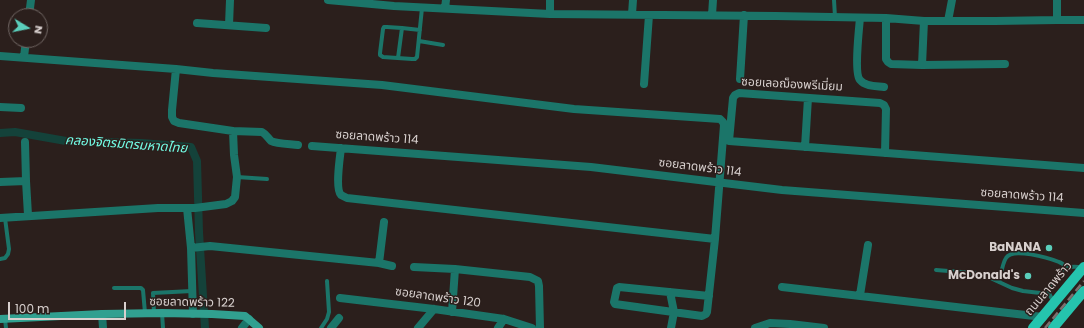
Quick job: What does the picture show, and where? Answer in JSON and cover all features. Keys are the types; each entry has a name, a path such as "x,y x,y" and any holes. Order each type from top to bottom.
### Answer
{"main road":[{"name":"ถนนลาดพร้าว","path":"1033,328 1043,317 1052,298 1070,285 1084,267"},
{"path":"1057,326 1083,293 1070,285"}],"street":[{"path":"229,25 230,0"},
{"path":"328,0 394,3 422,7 445,4 550,14 744,15 886,18 924,21 1084,20"},
{"path":"550,0 550,14"},
{"path":"632,14 633,0"},
{"path":"712,15 713,0"},
{"path":"948,21 952,0"},
{"path":"1057,0 1057,20"},
{"path":"644,84 649,14"},
{"path":"740,79 744,15"},
{"path":"860,18 857,66 860,80 868,85 884,87"},
{"path":"886,18 886,59 891,64 1005,64"},
{"path":"922,65 924,21"},
{"path":"197,23 266,28"},
{"path":"24,57 25,48"},
{"path":"0,56 176,68 213,73 382,85 574,109 720,119 724,125 726,141 720,183 709,296 706,314 702,316 615,304 614,302 618,287 709,296"},
{"path":"176,68 172,110 172,117 174,121 233,131 262,132 272,141 298,145"},
{"name":"ซอยเลอฌ็องพรีเมี่ยม","path":"726,141 732,99 736,93 808,98 882,104 886,109 885,153"},
{"path":"805,146 808,98"},
{"path":"0,107 21,108"},
{"path":"2,218 28,215 158,208 210,207 226,204 234,197 237,177 233,131"},
{"path":"726,141 1084,168"},
{"path":"25,142 28,215"},
{"name":"ซอยลาดพร้าว 114","path":"312,146 591,167 782,190 1084,213"},
{"path":"341,148 338,190 341,195 347,198 715,239"},
{"path":"0,182 26,181"},
{"path":"191,208 193,248 193,314"},
{"path":"379,263 384,222"},
{"path":"860,295 868,245"},
{"path":"193,248 210,246 379,263 392,266"},
{"path":"414,267 455,269 530,278 538,281 540,328"},
{"path":"452,312 455,269"},
{"path":"782,286 1043,317"},
{"path":"670,292 674,312 671,328"},
{"name":"ซอยลาดพร้าว 120","path":"340,298 434,309 504,320 532,328"},
{"path":"418,328 434,309"},
{"path":"102,314 102,328"},
{"name":"ซอยลาดพร้าว 122","path":"3,319 102,314 212,314 245,316 259,328"},
{"path":"331,328 339,318"},
{"path":"242,328 249,319"},
{"path":"498,328 504,320"},
{"path":"755,328 770,323 824,328"}],"lane":[{"path":"834,0 835,17"},
{"path":"420,30 384,27 380,56 415,59 417,57 418,42 420,30 422,7"},
{"path":"398,58 402,28"},
{"path":"418,42 444,45"},
{"path":"237,177 268,179"},
{"path":"0,259 5,258 8,254 2,218"},
{"path":"999,282 1006,257 1010,254 1018,253 1042,256 1061,263 1067,267 1084,267"},
{"path":"936,270 974,273 986,276 1012,288 1052,298 1050,288 1055,278 1067,267"},
{"path":"322,328 327,320 329,312 327,281"},
{"path":"114,288 141,288 143,290 145,314"},
{"path":"163,328 153,293 192,291"},
{"path":"3,319 6,328"}],"waterway":[{"name":"คลองจิตรมิตรมหาดไทย","path":"0,133 15,132 66,141 141,143 191,147 197,161 199,232 205,328"}],"railway":[{"path":"1045,328 1084,281"}],"place":[{"name":"BaNANA","path":"1049,248"},
{"name":"McDonald's","path":"1028,276"}]}
